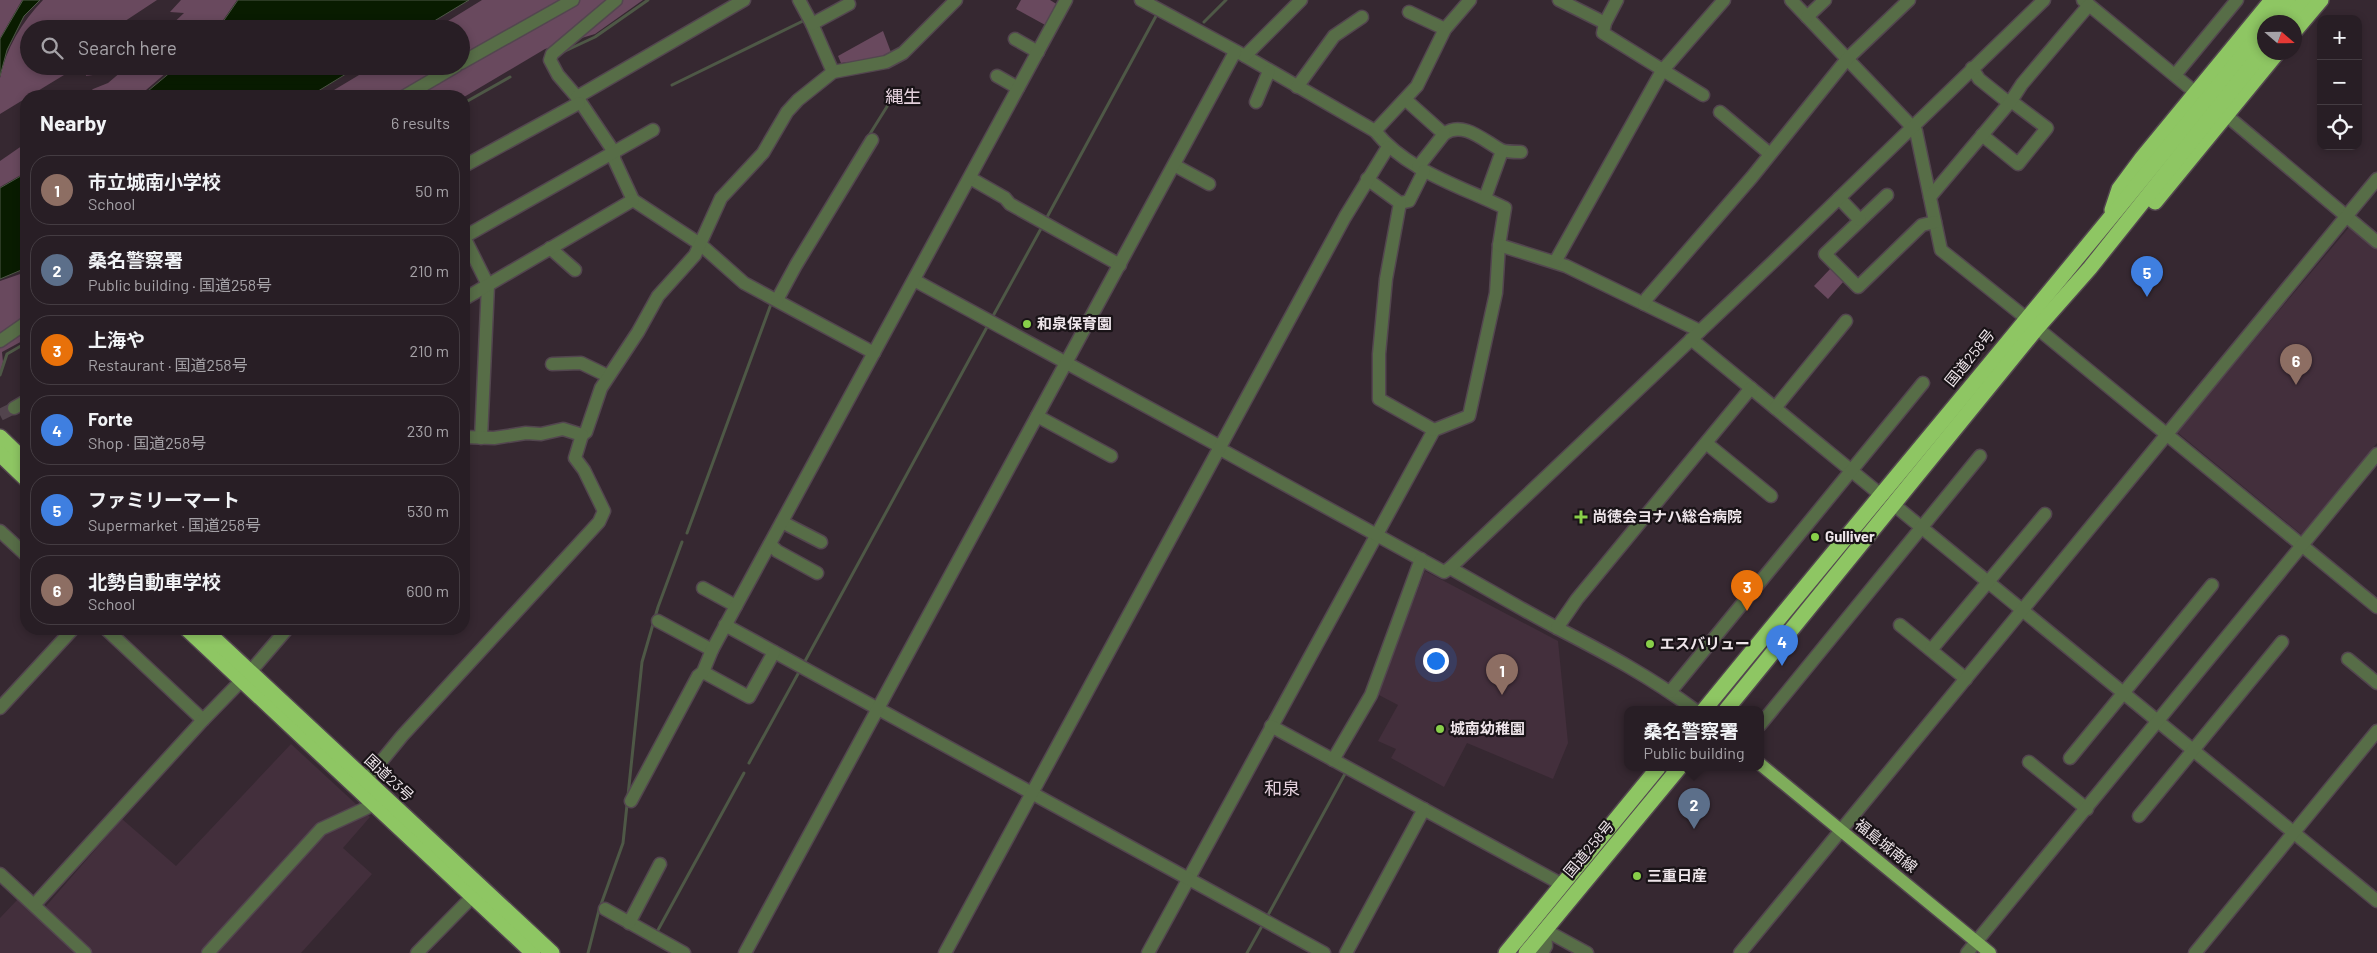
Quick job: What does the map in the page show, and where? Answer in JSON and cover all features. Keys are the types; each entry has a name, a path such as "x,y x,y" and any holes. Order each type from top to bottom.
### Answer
{"highway":[{"path":"2106,223 2120,189 2142,158 2272,0"},
{"path":"2276,15 2288,0"},
{"path":"2293,15 2305,0"},
{"path":"2302,23 2321,0"},
{"name":"国道258号","path":"1707,706 1887,500 2032,323 2106,223 2257,38"},
{"name":"国道258号","path":"2032,323 2090,268 2257,59"},
{"path":"2090,268 2124,240 2272,60"},
{"path":"0,437 20,456"},
{"path":"0,454 20,473"},
{"name":"国道258号","path":"1729,706 1887,500"},
{"name":"国道23号","path":"195,635 246,676 366,780 552,953"},
{"name":"国道23号","path":"209,635 246,676 375,804 533,953"},
{"name":"国道258号","path":"1506,953 1656,771"},
{"name":"国道258号","path":"1526,953 1677,771"}],"main road":[{"name":"福島城南線","path":"1764,767 1990,953"}],"street":[{"path":"470,58 573,0"},
{"path":"616,0 552,54 550,60 558,75 614,152 614,159 633,200 700,244 744,283 874,353"},
{"path":"470,163 744,0"},
{"path":"799,0 812,24 833,72"},
{"path":"366,780 402,736 602,518 604,511 602,505 584,470 575,458 582,435 586,432 608,376 638,332 658,296 690,262 721,198 763,152 787,112 798,100 833,72 886,62 903,53 956,0"},
{"path":"630,801 698,676 703,672 712,650 1066,0"},
{"path":"1141,0 1157,3 1240,54 1375,131 1388,147 1421,169 1505,208 1498,245 1496,293 1469,416 1434,430 1148,953"},
{"path":"745,953 1174,165 1240,54 1301,0"},
{"path":"1375,131 1406,100 1425,74 1445,29 1470,0"},
{"path":"1559,0 1605,23"},
{"path":"1617,0 1605,23 1603,34 1703,95"},
{"path":"1555,262 1662,70 1724,0"},
{"path":"1790,0 1913,126 1916,131 1941,250 2377,607"},
{"path":"1807,17 1825,0"},
{"path":"1644,304 1647,298 1770,154 1847,59 1909,0"},
{"path":"914,280 1444,572 1839,198 2044,0"},
{"path":"2175,76 2237,0"},
{"path":"1930,197 2010,102 2086,2 2196,93"},
{"path":"812,24 849,4"},
{"path":"1409,12 1445,29"},
{"path":"1297,87 1334,36 1362,17"},
{"path":"1015,39 1038,52"},
{"path":"1972,68 1979,79 2047,128 2018,164 1982,135"},
{"path":"1256,102 1269,71"},
{"path":"415,90 441,75"},
{"path":"997,76 1018,88"},
{"path":"1406,100 1444,134"},
{"path":"1720,112 1770,154"},
{"path":"2226,116 2377,242"},
{"path":"470,234 653,130"},
{"path":"1367,179 1400,203 1409,201 1421,169 1444,134 1450,130 1470,130 1502,151 1520,152"},
{"path":"777,300 796,265 872,140"},
{"path":"945,953 1367,179 1388,147"},
{"path":"1485,198 1502,151"},
{"path":"1174,165 1210,184"},
{"path":"970,178 1044,223 1120,265"},
{"path":"1740,953 2377,179"},
{"path":"1887,195 1825,254 1858,287 1922,225 1935,222"},
{"path":"1839,198 1860,220"},
{"path":"470,296 633,200"},
{"path":"1400,203 1386,279 1379,354 1379,398 1434,430"},
{"path":"1498,245 1555,262 1644,304 1695,335 1775,408 2377,901"},
{"path":"550,248 575,270"},
{"path":"470,249 488,285 481,438"},
{"path":"1775,408 1846,320"},
{"path":"2,337 20,326"},
{"path":"552,364 581,363 608,376"},
{"path":"1670,692 1923,383"},
{"path":"1557,628 1577,599 1751,388"},
{"path":"14,408 20,404"},
{"path":"1037,416 1111,456"},
{"path":"470,437 526,433 541,434 563,429 582,435"},
{"path":"1706,443 1771,496"},
{"path":"1967,953 2377,454"},
{"path":"1764,720 1980,456"},
{"path":"1931,650 2045,514"},
{"path":"782,522 820,542"},
{"path":"0,531 20,549"},
{"path":"770,544 777,551 817,573"},
{"path":"1333,760 1371,695 1421,559"},
{"path":"1450,568 1557,628 1634,668 1689,706"},
{"path":"2070,758 2212,585"},
{"path":"702,588 736,606"},
{"path":"658,621 712,650"},
{"path":"1900,625 1966,679"},
{"path":"725,626 1324,953"},
{"path":"0,708 67,635"},
{"path":"112,635 203,720"},
{"path":"34,905 282,635"},
{"path":"2139,816 2282,642"},
{"path":"703,672 749,697 774,652"},
{"path":"2348,659 2377,683"},
{"path":"1271,726 1563,885"},
{"path":"2194,953 2377,731"},
{"path":"2029,762 2087,809"},
{"path":"208,953 321,829 375,804"},
{"path":"1346,953 1424,810"},
{"path":"629,923 660,864"},
{"path":"0,874 85,953"},
{"path":"418,953 473,896"},
{"path":"605,910 684,953"},
{"path":"1542,953 1546,946 1546,930 1587,953"}],"shaded area":[{"path":"0,0 22,0 0,38"},
{"path":"23,0 40,0 20,20 20,24 7,50 0,76 0,39"},
{"path":"43,0 157,0 127,20 26,20"},
{"path":"181,0 237,0 223,20 177,20 184,13 170,12"},
{"path":"238,0 469,0 436,20 224,20"},
{"path":"482,0 643,0 595,34 545,49 470,93 470,90 334,90 359,75 470,75 470,20 450,20"},
{"path":"1021,0 1050,0 1058,5 1047,26 1016,9"},
{"path":"20,29 20,75 64,75 39,90 20,90 20,102 0,114 0,78 6,56"},
{"path":"883,31 892,55 885,58 841,63 838,56"},
{"path":"117,75 164,75 146,90 92,90 108,83"},
{"path":"167,75 344,75 320,90 149,90"},
{"path":"20,147 20,175 0,187 0,161"},
{"path":"20,176 20,271 0,279 0,188"},
{"path":"2351,225 2377,246 2377,443 2302,535 2177,432"},
{"path":"1831,268 1844,281 1828,299 1814,286"},
{"path":"20,274 20,342 2,352 3,362 0,373 0,281"},
{"path":"1425,571 1558,641 1568,743 1553,779 1467,743 1444,787 1391,758 1396,749 1378,741 1398,705 1377,694"},
{"path":"291,744 370,817 343,848 372,874 301,953 0,953 0,918 18,899 40,913 122,819 176,866"}],"waterway":[{"path":"563,52 595,37 648,0"},
{"path":"1204,22 1226,0"},
{"path":"1046,219 1156,16"},
{"path":"672,85 805,20"},
{"path":"470,100 510,77"},
{"path":"868,137 888,105"},
{"path":"993,316 1043,225"},
{"path":"687,533 771,304"},
{"path":"804,663 987,327"},
{"path":"0,375 7,354 20,346"},
{"path":"588,953 599,910 623,843 642,662 658,607 682,542"},
{"path":"749,763 799,672"},
{"path":"1268,915 1346,772"},
{"path":"658,930 744,773"},
{"path":"1247,953 1262,926"}],"tunnel":[{"path":"0,415 14,408"}],"place":[{"name":"ファミリーマート","path":"2147,297"},
{"name":"和泉保育園","path":"1027,324"},
{"name":"北勢自動車学校","path":"2296,385"},
{"name":"尚徳会ヨナハ総合病院","path":"1581,517"},
{"name":"Gulliver","path":"1815,537"},
{"name":"上海や","path":"1747,611"},
{"name":"エスバリュー","path":"1650,644"},
{"name":"Forte","path":"1782,666"},
{"name":"市立城南小学校","path":"1502,695"},
{"name":"城南幼稚園","path":"1440,729"},
{"name":"桑名警察署","path":"1694,829"},
{"name":"三重日産","path":"1637,876"}],"district":[{"name":"縄生","path":"903,97"},
{"name":"和泉","path":"1282,789"}]}
